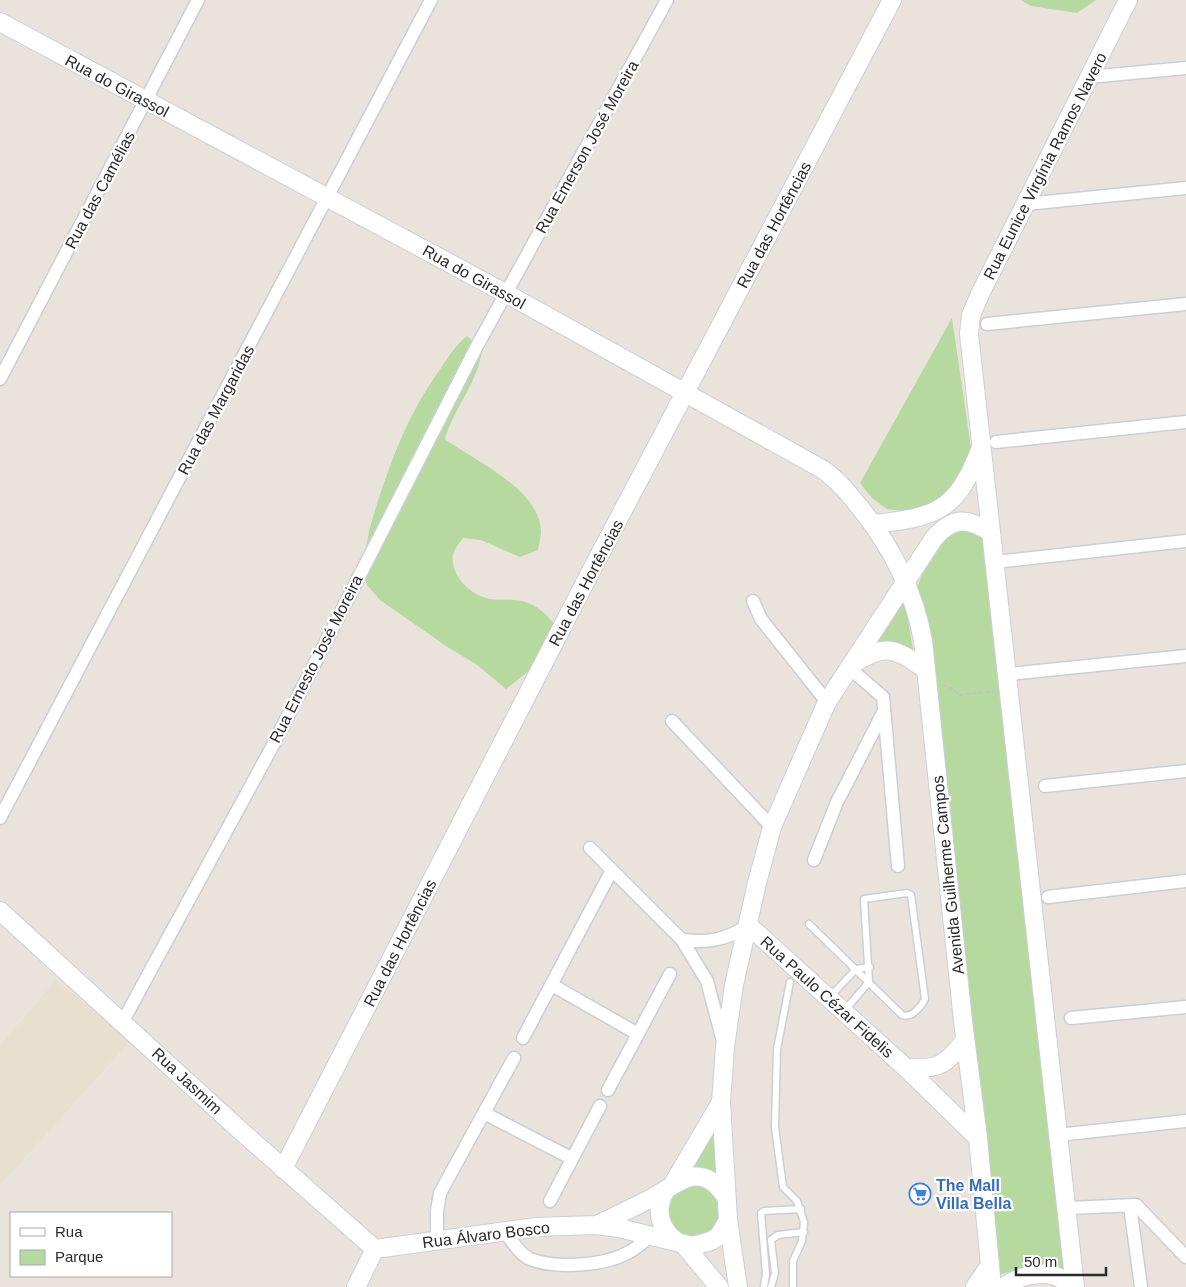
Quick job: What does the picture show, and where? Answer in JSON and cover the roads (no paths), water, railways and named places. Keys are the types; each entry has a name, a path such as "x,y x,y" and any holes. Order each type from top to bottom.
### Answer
{"main road":[{"name":"Rua das Hortências","path":"283,1168 591,571 892,0"},
{"name":"Rua Eunice Virgínia Ramos Navero","path":"989,445 969,334 971,315 1128,0"},
{"name":"Rua do Girassol","path":"0,22 507,294 822,469 841,485 873,524 893,554 906,581"},
{"path":"873,524 911,520 941,510 962,487 989,445"},
{"path":"989,445 991,532 1009,680 1058,1135 1068,1208 1075,1287"},
{"path":"738,1287 726,1197 721,1102 725,1047 734,985 772,827 827,702 848,667 942,528 962,520 973,522 991,532"},
{"name":"Avenida Guilherme Campos","path":"906,581 917,610 928,687 965,1040 978,1138 988,1282"},
{"path":"848,667 871,653 883,649 894,650 925,669"},
{"name":"Rua Jasmim","path":"0,911 375,1249"},
{"name":"Rua Paulo Cézar Fidelis","path":"748,925 906,1068 978,1138"},
{"path":"906,1068 927,1070 941,1065 952,1057 965,1040"},
{"path":"719,1287 680,1243 669,1235 660,1218 659,1209 670,1187 721,1102"},
{"name":"Rua Álvaro Bosco","path":"596,1225 693,1176 703,1178 720,1189 726,1197"},
{"name":"Rua Álvaro Bosco","path":"375,1249 504,1230 596,1225 693,1246 711,1241 719,1236 728,1220"},
{"path":"356,1287 375,1249"},
{"path":"988,1282 1040,1274 1055,1276 1069,1287"}],"street":[{"name":"Rua das Camélias","path":"0,379 198,0"},
{"name":"Rua das Margaridas","path":"0,818 431,0"},
{"name":"Rua Emerson José Moreira","path":"507,294 667,0"},
{"path":"1089,77 1186,68"},
{"path":"1026,204 1186,188"},
{"name":"Rua Ernesto José Moreira","path":"123,1021 272,747 443,410 507,294"},
{"path":"987,324 1186,304"},
{"path":"989,445 1186,422"},
{"path":"995,562 1186,541"},
{"path":"753,601 761,619 827,702"},
{"path":"1009,680 1186,656"},
{"path":"848,667 883,696 898,866"},
{"path":"814,860 837,802 884,711"},
{"path":"672,721 772,827"},
{"path":"1045,786 1186,771"},
{"path":"590,848 682,940 707,981 717,1026 725,1047"},
{"path":"523,1038 612,870"},
{"path":"1048,897 1186,881"},
{"path":"682,940 702,942 719,940 734,935 748,925"},
{"path":"608,1090 670,974"},
{"path":"552,984 638,1034"},
{"path":"1071,1018 1186,1007"},
{"path":"437,1240 437,1211 440,1193 514,1058"},
{"path":"550,1201 600,1106"},
{"path":"484,1113 572,1158"},
{"path":"1058,1135 1186,1121"},
{"path":"1130,1206 1141,1287"},
{"path":"1068,1208 1136,1206 1186,1257"},
{"path":"504,1230 518,1250 529,1258 572,1265 618,1257 629,1252 651,1236"}],"lane":[{"path":"809,924 869,982 906,1017 925,999 910,894 864,899 870,967 869,982 843,1012"},
{"path":"829,998 856,969 870,967"},
{"path":"790,982 777,1049 775,1127 783,1187 797,1201 801,1208 804,1232 793,1261 793,1287"},
{"path":"764,1287 766,1274 761,1213 764,1211 801,1208"},
{"path":"772,1287 775,1273 771,1240 778,1235 804,1232"},
{"path":"766,1274 775,1273"}],"place":[{"name":"The Mall Villa Bella","path":"920,1194"}]}
